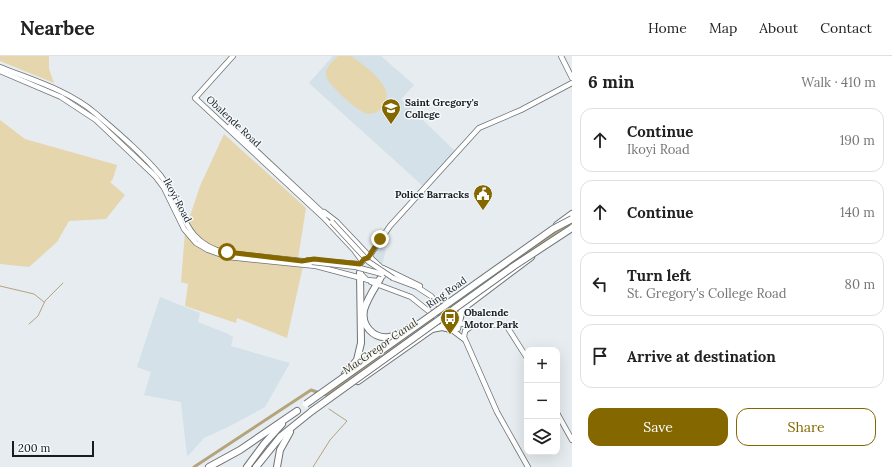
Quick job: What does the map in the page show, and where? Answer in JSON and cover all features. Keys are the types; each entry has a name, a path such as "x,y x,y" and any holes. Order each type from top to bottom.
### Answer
{"highway":[{"path":"553,229 572,214"},
{"name":"Ring Road","path":"247,467 270,437 306,404 553,229 572,218"},
{"name":"Ring Road","path":"256,467 281,436 300,420 339,391 572,228"},
{"path":"459,323 460,310 523,264 536,252"},
{"path":"333,384 352,367 357,360 361,343 361,277"},
{"path":"376,282 365,309 364,320 369,330 375,335 391,337 418,324"},
{"path":"339,391 357,382 416,340 436,328 452,330"},
{"path":"209,467 240,450 297,411"},
{"path":"277,467 282,444 300,420"}],"main road":[{"path":"197,96 233,56"},
{"path":"562,56 572,72"},
{"path":"562,56 572,78"},
{"name":"Ikoyi Road","path":"0,66 54,88 94,112 158,173 165,182 188,228 203,243 213,249 227,252 363,268 393,278"},
{"name":"Ikoyi Road","path":"0,71 61,97 96,120 155,176 164,188 187,234 208,250 228,257 316,266 361,277"},
{"path":"302,261 314,259 361,263 369,257 390,226 479,128 520,110 572,83"},
{"name":"Obalende Road","path":"197,96 319,209 369,262 393,278 431,296 447,315 459,323 473,326 506,326 524,353"},
{"name":"Obalende Road","path":"197,96 195,98 323,217 354,250 361,263"},
{"name":"Obalende Road","path":"319,209 337,222 369,257 383,268"},
{"path":"361,263 361,277 406,294 432,312 464,340"},
{"path":"376,282 384,273 383,268"},
{"path":"383,268 424,288 431,296"},
{"path":"452,330 458,329 459,323"},
{"path":"473,326 463,334 464,340 497,412 528,467"},
{"path":"560,418 572,440"}],"shaded area":[{"path":"0,56 49,56 49,69 54,83 0,61"},
{"name":"Saint Gregory's College","path":"333,56 381,56 414,85 401,99 455,151 423,186 309,83"},
{"path":"338,56 351,56 372,72 384,86 387,93 386,101 381,109 368,114 364,113 348,101 330,83 326,71 330,64"},
{"path":"0,120 25,139 117,165 113,179 110,182 125,195 106,219 69,221 57,242 29,267 0,264"},
{"path":"224,134 306,208 297,265 303,266 287,338 237,318 236,323 185,306 188,284 181,282 186,219 189,219 200,186"},
{"path":"379,243 381,248 386,250 382,265 373,255"},
{"path":"160,297 200,313 198,322 233,337 231,346 290,363 265,407 204,438 187,456 181,402 144,395 151,372 137,367"}],"waterway":[{"name":"MacGregor Canal","path":"194,467 311,390 326,395 549,237 572,223"},
{"path":"29,324 38,316 45,301 63,283"},
{"path":"0,286 34,294 44,302"},
{"path":"313,467 330,440 347,421 329,409"}],"place":[{"name":"Saint Gregory's College","path":"391,125"},
{"name":"Police Barracks","path":"483,211"},
{"name":"Obalende Motor Park","path":"450,335"}],"route":[{"path":"227,252 233,254 302,261 314,259 360,264 364,259 368,258 380,239"}]}
